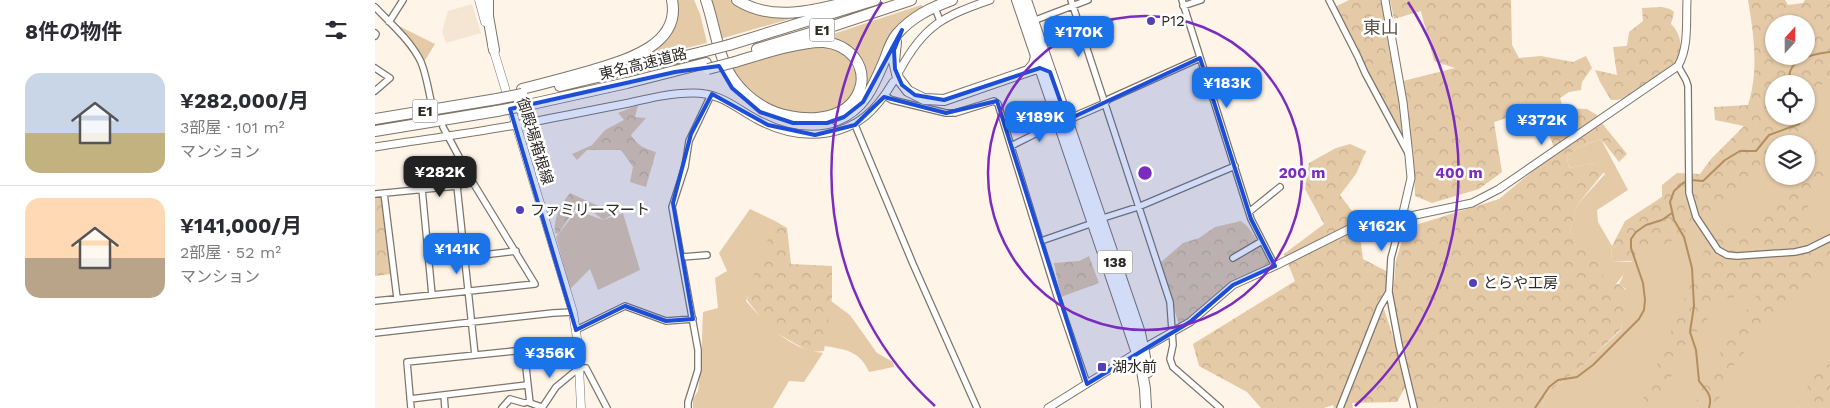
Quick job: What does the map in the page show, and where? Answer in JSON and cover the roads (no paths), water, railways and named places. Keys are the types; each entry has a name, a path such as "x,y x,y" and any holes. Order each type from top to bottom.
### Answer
{"highway":[{"path":"488,0 488,16 493,50"},
{"path":"522,92 620,62 641,53 661,38 668,28 673,16 672,0"},
{"path":"698,0 717,62 732,88 760,112 793,123 810,124 827,123 843,117 858,108 873,87 892,43 902,30 920,14 952,0"},
{"path":"706,0 720,53 729,73 742,90 763,106 780,114 796,118 830,116 849,105 858,93 861,82 859,65 852,55 842,47 824,42 734,59"},
{"path":"737,0 760,10 780,13 810,10 855,0"},
{"name":"東名高速道路","path":"522,92 625,72 702,52 875,0"},
{"name":"東名高速道路","path":"375,131 523,106 707,66 734,59 911,0"},
{"name":"138","path":"1017,0 1040,68 1063,121"},
{"name":"138","path":"1026,0 1050,72 1063,121 1141,350 1147,408"},
{"path":"902,30 894,50 895,69 902,85 924,99 944,100 1029,70 1040,68 1050,72"},
{"path":"1029,70 1034,64 1036,56"},
{"name":"E1","path":"375,119 475,103 522,92"}],"main road":[{"name":"御殿場箱根線","path":"479,0 515,126 573,312 581,408"}],"street":[{"path":"389,22 403,0"},
{"path":"900,70 915,45 938,17 990,0"},
{"path":"1033,21 1072,3 1088,0"},
{"path":"1201,0 1182,3 1249,212 1275,266"},
{"path":"1329,0 1365,74 1409,156"},
{"path":"1385,0 1403,102 1411,178 1391,258 1389,292 1414,408"},
{"path":"1048,408 1190,322 1233,285 1349,229 1472,202 1499,189 1678,66 1683,58 1685,48 1687,0"},
{"path":"1072,3 1170,302 1173,332 1170,359 1173,367 1220,408"},
{"path":"375,7 407,40 418,58 431,101"},
{"path":"1011,146 1200,58"},
{"path":"1678,66 1688,86 1689,193 1695,217 1718,250 1737,256 1789,253 1808,250 1830,238"},
{"path":"375,68 390,78 375,91"},
{"path":"375,147 515,126 678,94 703,93 725,99 768,125 792,132 815,135 855,124 871,112 885,96 893,82"},
{"path":"688,408 688,402 698,370 698,350 673,203 685,166 691,134 711,95"},
{"path":"885,96 892,100 946,113 955,113 994,101 998,104 1057,296 1087,384"},
{"path":"855,124 913,264 977,408"},
{"path":"375,301 535,284 517,251 472,181 446,136 443,127"},
{"path":"1041,241 1139,207 1235,166"},
{"path":"375,194 457,186 472,181"},
{"path":"457,186 475,355"},
{"path":"1249,212 1280,187"},
{"path":"422,189 432,294"},
{"path":"385,193 397,298"},
{"path":"1233,258 1262,241"},
{"path":"465,257 517,251"},
{"path":"682,257 707,255"},
{"path":"1340,408 1380,307 1389,292"},
{"path":"576,330 625,306 666,321 693,319"},
{"path":"375,333 573,312"},
{"path":"411,408 407,362 524,350 530,401"},
{"path":"501,408 510,399 524,403 530,401 542,407 556,386 579,368 585,368 607,408"},
{"path":"410,398 527,385"},
{"path":"444,395 445,408"}],"waterway":[{"path":"1789,75 1791,69 1801,60 1815,54 1830,52"},
{"path":"1709,408 1710,399 1699,381 1696,350 1690,332 1694,306 1692,268 1684,237 1674,220 1670,202 1674,191 1683,183 1691,180 1703,181 1725,160 1740,151 1756,151 1769,135 1796,125"},
{"path":"1535,408 1549,387 1558,380 1577,377 1593,365 1639,319 1644,310 1645,300 1643,283 1631,248 1631,239 1636,232 1646,225 1662,220 1672,213"}],"place":[{"name":"P12","path":"1151,21"},
{"name":"ファミリーマート","path":"520,210"},
{"name":"とらや工房","path":"1473,283"},
{"name":"湖水前","path":"1102,367"}],"district":[{"name":"東山","path":"1381,27"}]}
